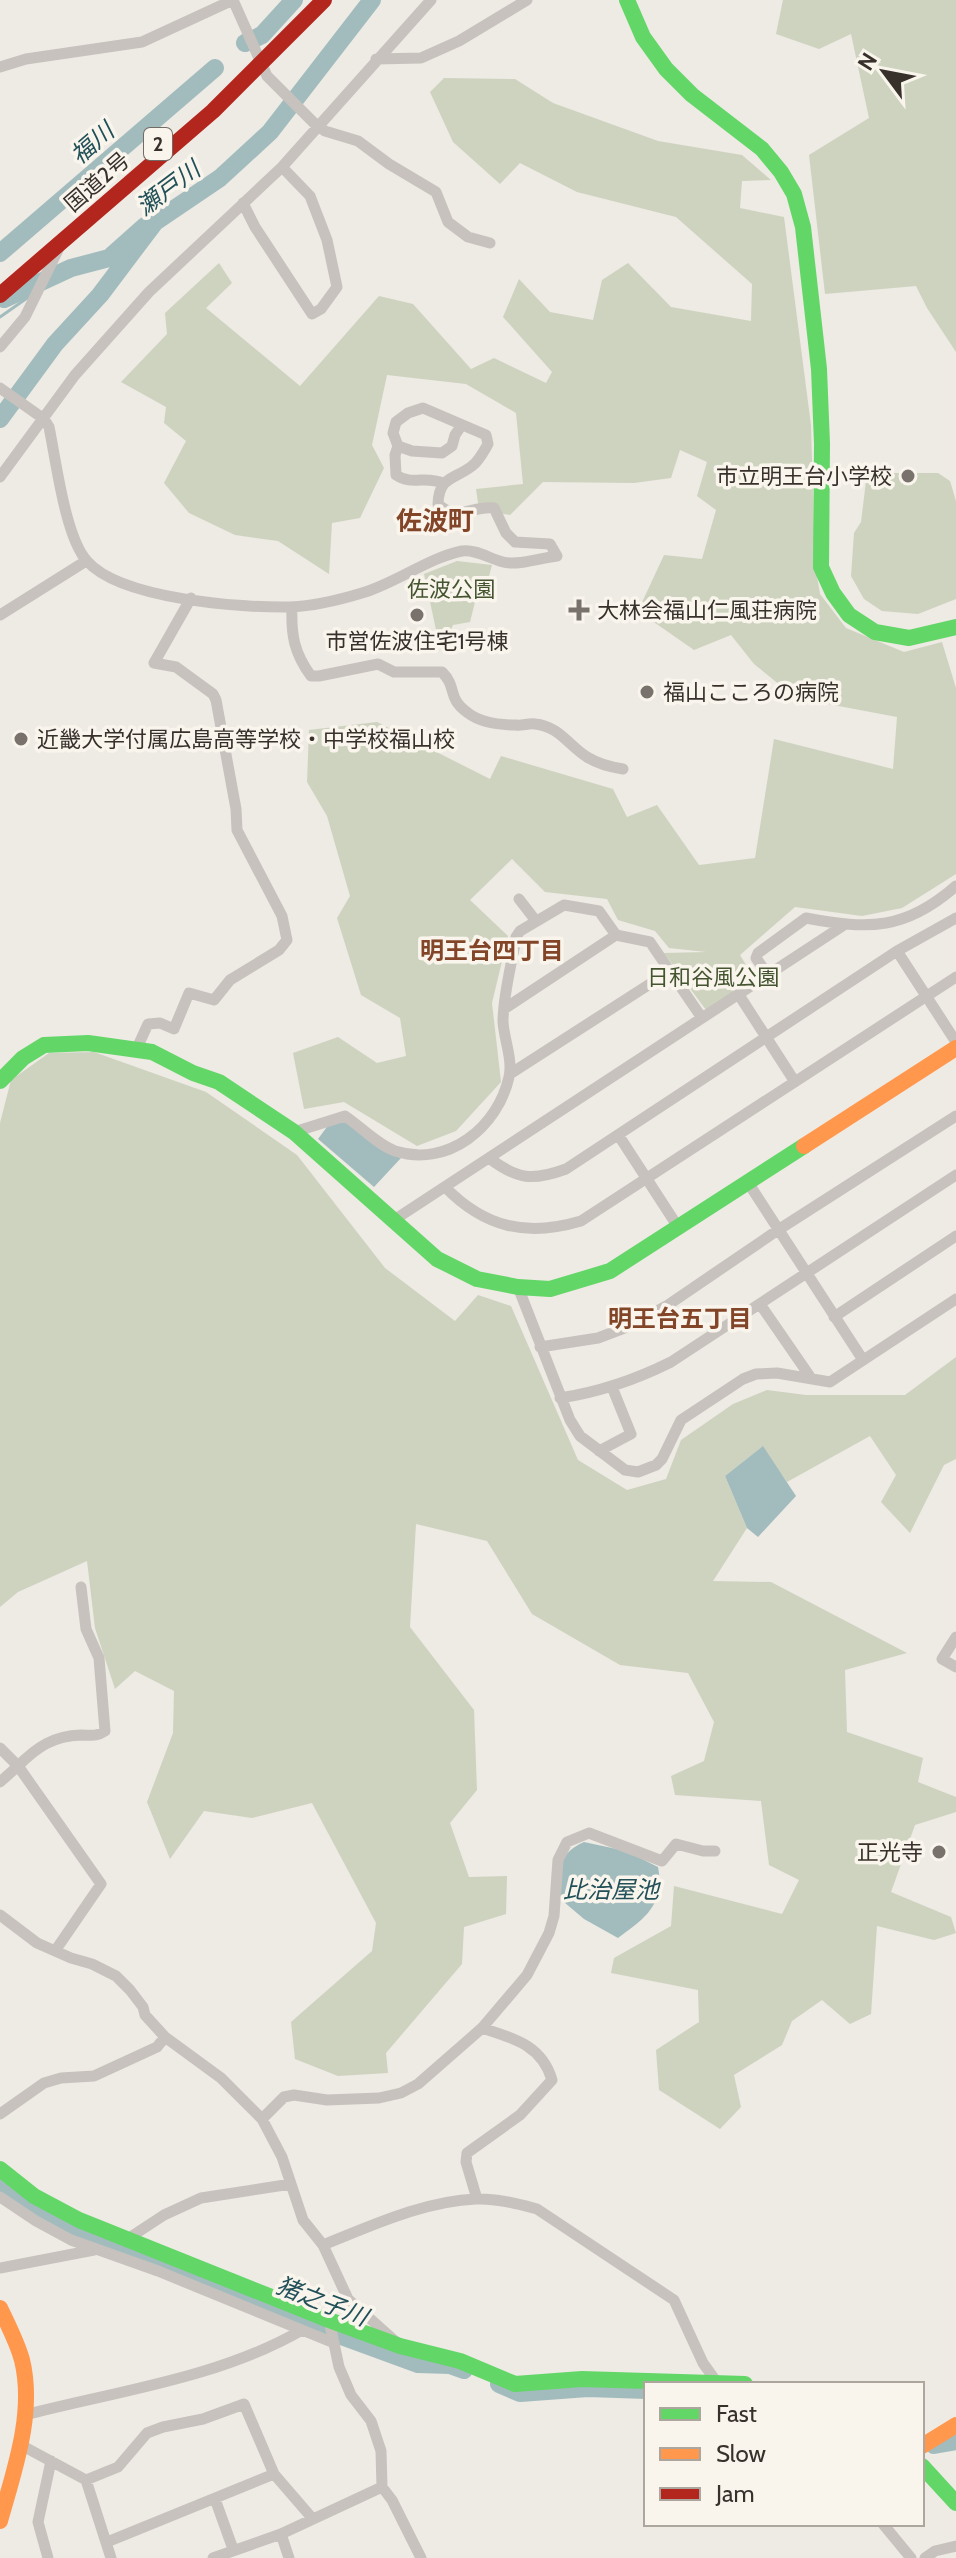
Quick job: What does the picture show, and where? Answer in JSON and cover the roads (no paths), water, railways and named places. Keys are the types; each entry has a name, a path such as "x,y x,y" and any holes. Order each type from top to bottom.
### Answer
{"main road":[{"name":"国道2号","path":"0,295 213,111 308,0"},
{"name":"国道2号","path":"0,280 324,0"},
{"path":"627,0 643,37 666,69 692,95 762,149 794,194 803,227 819,369 821,567 833,593 849,615 875,632 909,638 956,627"},
{"path":"0,1081 23,1058 44,1045 88,1043 137,1048 219,1082 294,1132 437,1259 477,1279 550,1289 610,1271 956,1045"},
{"path":"0,2169 55,2209 101,2232 129,2238 329,2322 400,2346 460,2361 515,2384 582,2379 664,2382"},
{"path":"0,2308 17,2345 25,2377 25,2415 0,2521"},
{"path":"924,2445 956,2425"},
{"path":"924,2468 956,2503"}],"street":[{"path":"0,67 26,59 142,42 233,0 259,55 317,126 358,141 436,192 448,222 468,237 490,243"},
{"path":"0,477 75,375 149,292 282,167 431,0"},
{"path":"376,59 421,58 459,41 527,0"},
{"path":"243,203 255,227 312,314 321,309 337,287 327,240 310,196 282,167"},
{"path":"0,347 25,317 61,243"},
{"path":"0,388 42,418 49,427 71,529 86,561 108,577 138,590 245,605 292,607 329,602 380,588 404,574 464,551 505,563 557,556 550,544 515,542 506,533 494,508 481,507 466,514 445,512 438,504 438,492 443,483 473,465 488,444 486,435 423,408 408,413 396,422 393,433 398,446 396,475 409,482 431,478 443,483"},
{"path":"398,446 412,451 442,453 452,446 461,426"},
{"path":"0,615 86,561"},
{"path":"137,1048 148,1024 160,1023 174,1029 189,993 214,1000 230,980 279,950 287,940 282,916 237,830 216,700 213,694 176,667 154,663 191,598"},
{"path":"292,607 293,643 300,661 311,676 378,664 394,672 442,672 450,680 454,701 470,715 490,723 535,724 568,739 584,755 604,765 623,769"},
{"path":"768,975 756,958 758,953 806,918 844,925 883,926 909,918 952,890 956,906"},
{"path":"519,899 536,921"},
{"path":"294,1132 345,1116 393,1150 422,1155 447,1151 469,1139 489,1120 499,1104 510,1074 503,1022 516,937 520,931 564,905 599,911 616,935 650,942 702,1018"},
{"path":"489,1158 508,1172 527,1178 543,1177 566,1169 897,951 956,918"},
{"path":"394,1220 844,925"},
{"path":"504,1009 616,935"},
{"path":"897,951 956,1045"},
{"path":"510,1074 670,971"},
{"path":"445,1187 466,1207 494,1222 525,1230 557,1228 581,1221 956,977"},
{"path":"739,995 795,1082"},
{"path":"540,1347 598,1338 627,1327 668,1305 956,1116"},
{"path":"619,1136 678,1227"},
{"path":"560,1398 612,1387 671,1362 956,1175"},
{"path":"747,1181 863,1360"},
{"path":"834,1317 956,1236"},
{"path":"518,1287 560,1398 580,1436 625,1470 638,1472 656,1465 662,1459 681,1420 743,1379 756,1374 777,1373 830,1382 956,1299"},
{"path":"760,1304 811,1378"},
{"path":"599,1451 631,1434 612,1387"},
{"path":"0,1782 37,1747 57,1739 97,1736 105,1731 99,1658 86,1629 81,1587"},
{"path":"942,1659 956,1637"},
{"path":"942,1659 956,1667"},
{"path":"942,1659 956,1677"},
{"path":"0,1748 18,1766 101,1884 55,1951"},
{"path":"262,2119 284,2097 294,2095 327,2100 379,2098 401,2093 418,2084 482,2028 527,1975 549,1933 554,1916 558,1860 567,1842 589,1833 662,1861 676,1844 715,1851"},
{"path":"0,1915 30,1939 116,1976 165,2037 221,2078 262,2119 282,2157 303,2220 323,2245 348,2299 400,2346"},
{"path":"477,2199 466,2162 467,2153 520,2115 552,2080 548,2067 523,2041 482,2028"},
{"path":"0,2114 44,2083 61,2078 94,2076 157,2047 165,2037"},
{"path":"129,2238 164,2215 201,2198 291,2184"},
{"path":"0,2197 56,2233 334,2341"},
{"path":"323,2245 419,2209 477,2199 537,2209 674,2300 703,2363 717,2382"},
{"path":"95,2248 101,2232"},
{"path":"0,2268 95,2248"},
{"path":"329,2322 339,2367 351,2395 371,2421 381,2451 382,2487 392,2500 421,2558"},
{"path":"25,2415 181,2377 284,2340 302,2330"},
{"path":"86,2480 118,2467 147,2433 203,2419 244,2404 274,2474 312,2518"},
{"path":"19,2444 86,2480 111,2558"},
{"path":"48,2558 38,2522 51,2461"},
{"path":"107,2542 274,2474"},
{"path":"213,2558 281,2534 382,2487"},
{"path":"215,2499 233,2549"},
{"path":"885,2526 911,2558"},
{"path":"281,2534 289,2558"},
{"path":"925,2558 935,2551 956,2546"}],"water":[{"path":"345,1122 385,1152 401,1158 374,1187 318,1139 329,1124"},
{"path":"763,1446 796,1496 758,1537 747,1528 725,1476"},
{"name":"比治屋池","path":"584,1842 626,1851 658,1867 659,1891 651,1909 618,1938 584,1919 558,1897 561,1864 569,1852"}],"waterway":[{"name":"福川","path":"245,43 262,35 294,0"},
{"name":"瀬戸川","path":"0,419 55,344 100,295 155,222 220,178 270,132 372,0"},
{"name":"福川","path":"0,253 215,68"},
{"path":"4,299 71,268 109,258 145,226"},
{"path":"46,284 64,271"},
{"path":"0,317 30,296"},
{"name":"猪之子川","path":"0,2183 24,2204 71,2228 317,2327 418,2364 450,2365 464,2370"},
{"name":"猪之子川","path":"499,2384 520,2393 588,2388 644,2390"},
{"name":"猪之子川","path":"934,2445 956,2441"}],"place":[{"name":"市立明王台小学校","path":"908,476"},
{"name":"大林会福山仁風荘病院","path":"579,610"},
{"name":"市営佐波住宅1号棟","path":"417,615"},
{"name":"福山こころの病院","path":"647,692"},
{"name":"近畿大学付属広島高等学校・中学校福山校","path":"21,739"},
{"name":"正光寺","path":"939,1852"}],"district":[{"name":"佐波町","path":"435,521"},
{"name":"明王台四丁目","path":"492,950"},
{"name":"明王台五丁目","path":"680,1318"}],"park label":[{"name":"佐波公園","path":"451,589"},
{"name":"日和谷風公園","path":"713,977"}]}
